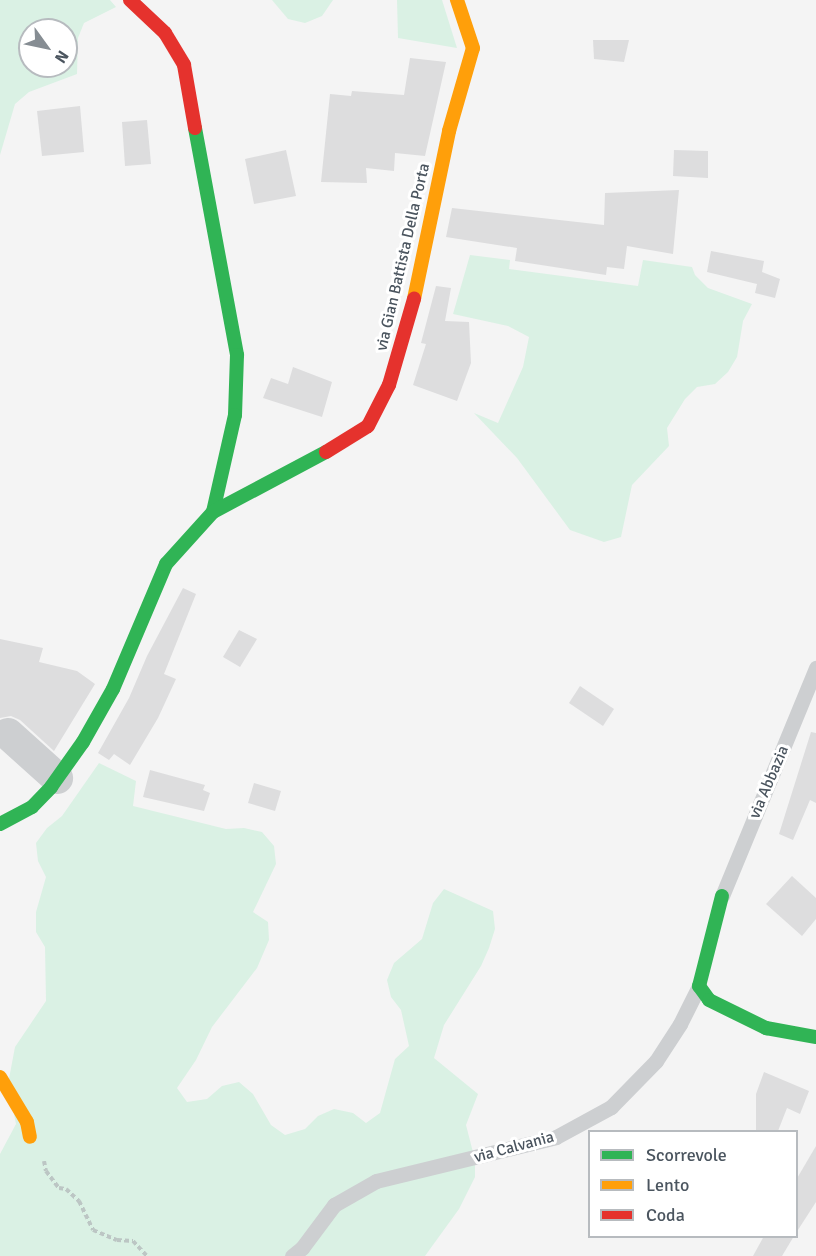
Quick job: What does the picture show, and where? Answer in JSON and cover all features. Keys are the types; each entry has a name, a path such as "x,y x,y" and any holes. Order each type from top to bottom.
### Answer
{"street":[{"path":"130,0 165,33 184,64 237,355 235,415 221,486 213,512"},
{"name":"via Gian Battista Della Porta","path":"0,824 32,807 57,778 82,742 113,689 166,564 213,512 316,459 368,426 389,385 414,299 449,131 473,48 457,0"},
{"path":"8,734 57,778"},
{"name":"via Calvania","path":"699,986 722,896"},
{"path":"699,986 709,1000 766,1028 816,1037"},
{"path":"0,1077 27,1122 30,1137"}],"lane":[{"name":"via Abbazia","path":"722,896 816,668"},
{"name":"via Calvania","path":"292,1256 302,1248 334,1205 376,1181 556,1137 611,1107 656,1061 680,1024 699,986"}],"path":[{"path":"30,1137 43,1153 46,1171 59,1188 66,1189 79,1201 93,1230 117,1240 133,1241 147,1256"}],"green space":[{"path":"0,0 110,0 116,7 84,23 78,38 78,18 18,18 18,78 66,78 29,92 15,104 0,155"},
{"path":"272,0 333,0 322,16 305,23 288,19"},
{"path":"397,0 442,0 457,48 398,38"},
{"path":"470,255 510,260 509,269 638,286 643,260 692,267 695,275 708,288 752,304 743,321 737,357 728,372 715,384 697,387 685,399 667,428 669,446 632,485 621,537 604,542 570,530 517,458 474,413 498,423 523,367 529,337 508,326 453,314"},
{"path":"99,763 136,781 133,806 226,829 244,828 262,832 274,846 276,864 253,912 268,922 269,940 257,968 212,1027 196,1060 177,1088 187,1102 207,1099 222,1086 239,1082 253,1094 271,1125 285,1135 305,1129 318,1116 334,1109 353,1113 366,1123 380,1113 395,1059 409,1046 401,1010 391,997 387,980 394,963 422,939 433,903 444,889 493,911 495,929 489,948 481,966 444,1025 434,1058 478,1094 466,1125 475,1160 475,1177 459,1209 425,1256 0,1256 0,1154 16,1124 8,1084 15,1047 46,1001 45,947 36,932 36,912 46,877 38,861 36,843 47,828 62,816"}],"building":[{"path":"593,40 629,40 624,62 594,59"},
{"path":"410,58 446,62 425,156 395,153 394,171 366,168 367,183 321,182 330,94 351,96 352,91 404,95"},
{"path":"80,106 84,152 42,156 37,111"},
{"path":"147,120 151,164 125,166 122,122"},
{"path":"286,150 296,196 254,204 245,159"},
{"path":"674,150 708,151 708,178 673,176"},
{"path":"679,190 673,254 627,246 624,269 607,267 606,275 515,261 517,248 446,237 452,208 604,225 605,193"},
{"path":"711,251 764,261 762,272 780,279 775,298 755,293 757,284 707,272"},
{"path":"436,286 451,288 445,321 469,322 471,363 457,401 413,385 426,344 421,343"},
{"path":"293,367 332,382 322,417 263,398 271,378 288,384"},
{"path":"183,588 196,594 164,674 176,679 158,718 130,765 114,754 109,760 98,753 129,698 147,656"},
{"path":"239,630 257,639 240,667 223,657"},
{"path":"0,639 43,648 39,662 77,671 95,684 54,751 20,720 11,716 0,718"},
{"path":"580,686 614,709 603,726 569,703"},
{"path":"811,732 816,733 816,803 810,800 793,840 779,834"},
{"path":"150,770 205,785 203,790 210,793 204,811 143,797"},
{"path":"254,783 281,791 275,811 248,803"},
{"path":"792,876 816,898 816,919 802,936 766,904"},
{"path":"764,1072 809,1091 800,1114 787,1108 778,1130 756,1130 756,1094"},
{"path":"816,1146 816,1202 798,1230 798,1177"},
{"path":"763,1238 793,1238 782,1256 753,1256"}],"traffic: fast":[{"path":"195,128 237,355 235,415 213,512"},
{"path":"0,824 32,807 51,787 83,742 113,689 166,564 213,512 326,452"},
{"path":"722,896 699,986 709,1000 766,1028 816,1037"}],"traffic: slow":[{"path":"414,299 449,131 473,48 457,0"},
{"path":"0,1077 27,1122 30,1137"}],"traffic: jam":[{"path":"130,0 165,33 184,65 195,128"},
{"path":"326,452 368,426 389,385 414,299"}]}
